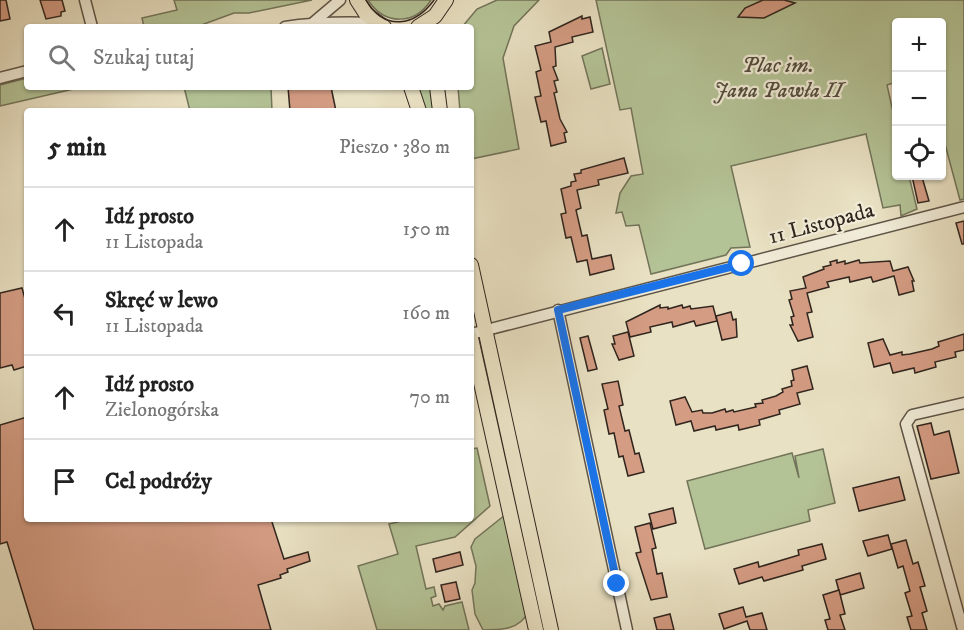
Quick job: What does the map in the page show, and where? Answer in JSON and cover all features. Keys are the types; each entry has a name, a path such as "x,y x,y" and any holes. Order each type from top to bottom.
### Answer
{"main road":[{"path":"357,0 366,14 379,24"},
{"path":"423,24 438,14"},
{"path":"412,90 417,108"},
{"path":"437,90 440,108"},
{"name":"11 Listopada","path":"474,278 486,329 535,628"},
{"name":"11 Listopada","path":"474,347 550,626"},
{"path":"535,628 550,626"}],"street":[{"path":"86,0 91,24"},
{"path":"314,22 340,0"},
{"path":"438,14 456,0"},
{"path":"302,24 314,22 330,24"},
{"path":"0,78 24,72"},
{"name":"11 Listopada","path":"474,335 486,329 558,310 964,207"},
{"path":"558,310 627,630"},
{"path":"963,630 906,424 912,415 964,404"}],"green space":[{"path":"174,0 312,0 249,13 234,13 204,24 143,24 142,18 177,10"},
{"path":"368,0 431,0 417,14 400,19 383,14"},
{"path":"497,0 539,0 514,26 503,58 519,149 474,158 474,108 460,108 458,90 474,90 474,24 464,24 477,9"},
{"name":"Plac im. Jana Pawła II","path":"596,0 964,0 964,199 960,200 946,148 946,18 892,18 892,83 887,85 892,107 892,180 910,180 917,209 901,216 900,205 883,208 866,134 731,166 750,247 731,248 726,255 651,274 639,225 626,226 622,212 616,213 620,193 631,176 643,174 631,108 620,110"},
{"path":"602,48 610,84 591,89 582,56"},
{"path":"24,79 24,90 69,90 0,106 0,85"},
{"path":"185,90 271,90 272,108 189,108"},
{"path":"417,90 432,90 435,108 423,108"},
{"path":"474,448 477,448 490,506 474,520"},
{"path":"823,449 835,503 808,510 810,521 705,549 687,481 792,453 799,478 795,456"},
{"path":"505,515 528,612 515,626 483,630 475,614 472,590 475,583 476,566 471,547 475,539"},
{"path":"472,522 455,537 416,546 426,589 434,587 436,596 431,598 433,606 439,604 443,610 445,606 462,602 469,630 377,630 358,566 398,554 389,524"}],"building":[{"path":"0,0 6,0 10,19 0,21"},
{"path":"40,0 62,0 65,11 61,12 61,16 46,19"},
{"path":"763,0 784,0 795,3 764,18 738,17 745,8"},
{"path":"582,16 582,19 590,17 593,32 572,37 573,42 555,47 556,66 553,67 558,80 554,81 557,92 554,93 560,119 567,132 564,133 566,142 551,146 546,121 541,122 535,97 541,96 536,72 541,70 535,46 551,42 549,32"},
{"path":"288,90 332,90 335,108 290,108"},
{"path":"624,158 628,173 598,180 599,185 577,190 581,208 576,210 582,236 587,235 592,259 611,255 614,269 590,275 587,260 577,262 571,237 566,238 561,214 566,213 561,189 571,186 571,182 576,181 574,174 581,173 581,170"},
{"path":"913,180 923,180 929,201 918,203"},
{"path":"964,221 964,244 962,244 956,223"},
{"path":"837,260 837,263 845,261 845,264 859,260 860,263 890,261 893,271 908,267 914,281 912,281 914,291 899,295 894,276 873,282 871,277 850,282 849,277 827,282 829,287 807,293 812,312 807,313 813,337 798,341 790,325 793,325 791,317 794,316 789,300 792,299 790,291 806,288 803,277 824,269 823,267 831,265 830,262"},
{"path":"22,288 24,295 24,367 14,370 12,365 0,368 0,293"},
{"path":"660,305 660,308 668,307 668,309 682,305 683,308 690,306 691,309 713,306 717,321 696,326 694,321 673,327 672,322 650,327 651,332 630,337 626,322"},
{"path":"731,312 733,320 736,319 737,337 722,340 716,316"},
{"path":"628,332 634,356 619,360 612,344 615,344 613,336"},
{"path":"964,334 964,350 955,352 956,357 935,362 936,367 915,373 914,368 893,373 890,363 874,367 868,343 883,339 890,355 902,352 902,355 932,349 939,346 938,342"},
{"path":"588,336 597,369 588,371 580,338"},
{"path":"807,366 813,389 797,393 800,404 779,410 780,414 759,420 760,425 739,430 738,425 716,430 715,426 694,431 691,421 676,425 670,401 685,397 692,412 702,410 703,413 725,409 726,412 733,410 734,412 756,407 755,404 763,403 762,400 776,396 783,392 782,389 792,386 791,381 794,380 792,370"},
{"path":"618,381 623,405 619,406 625,431 629,430 635,454 639,453 644,472 628,476 623,456 619,457 614,433 609,434 604,410 608,409 602,384"},
{"path":"24,418 24,522 272,522 284,559 308,552 310,561 287,569 288,572 280,575 281,578 258,585 271,630 34,630 7,542 0,544 0,425"},
{"path":"931,423 934,435 949,431 959,473 931,479 917,426"},
{"path":"899,477 905,500 859,511 853,488"},
{"path":"673,508 676,523 653,529 649,514"},
{"path":"650,523 656,548 652,549 657,574 662,573 667,597 651,600 636,553 641,552 635,527"},
{"path":"888,535 892,549 868,556 863,541"},
{"path":"906,540 913,564 918,562 925,586 920,587 927,611 922,613 927,630 911,630 907,617 912,616 905,593 910,591 903,566 898,568 891,544"},
{"path":"822,544 826,559 802,566 803,570 764,581 762,577 739,584 734,569 758,562 759,567 799,555 798,550"},
{"path":"460,552 463,565 436,572 433,559"},
{"path":"860,573 864,588 840,595 836,580"},
{"path":"456,582 460,599 445,602 441,585"},
{"path":"839,590 845,614 840,615 845,630 828,630 825,620 830,619 823,595"},
{"path":"743,607 746,617 762,613 767,630 750,630 747,621 724,629 719,614"},
{"path":"670,614 674,630 657,630 654,618"}],"tram line":[{"path":"366,0 382,17 400,22 418,15 434,0"}],"route":[{"path":"617,584 558,310 742,264"}]}
